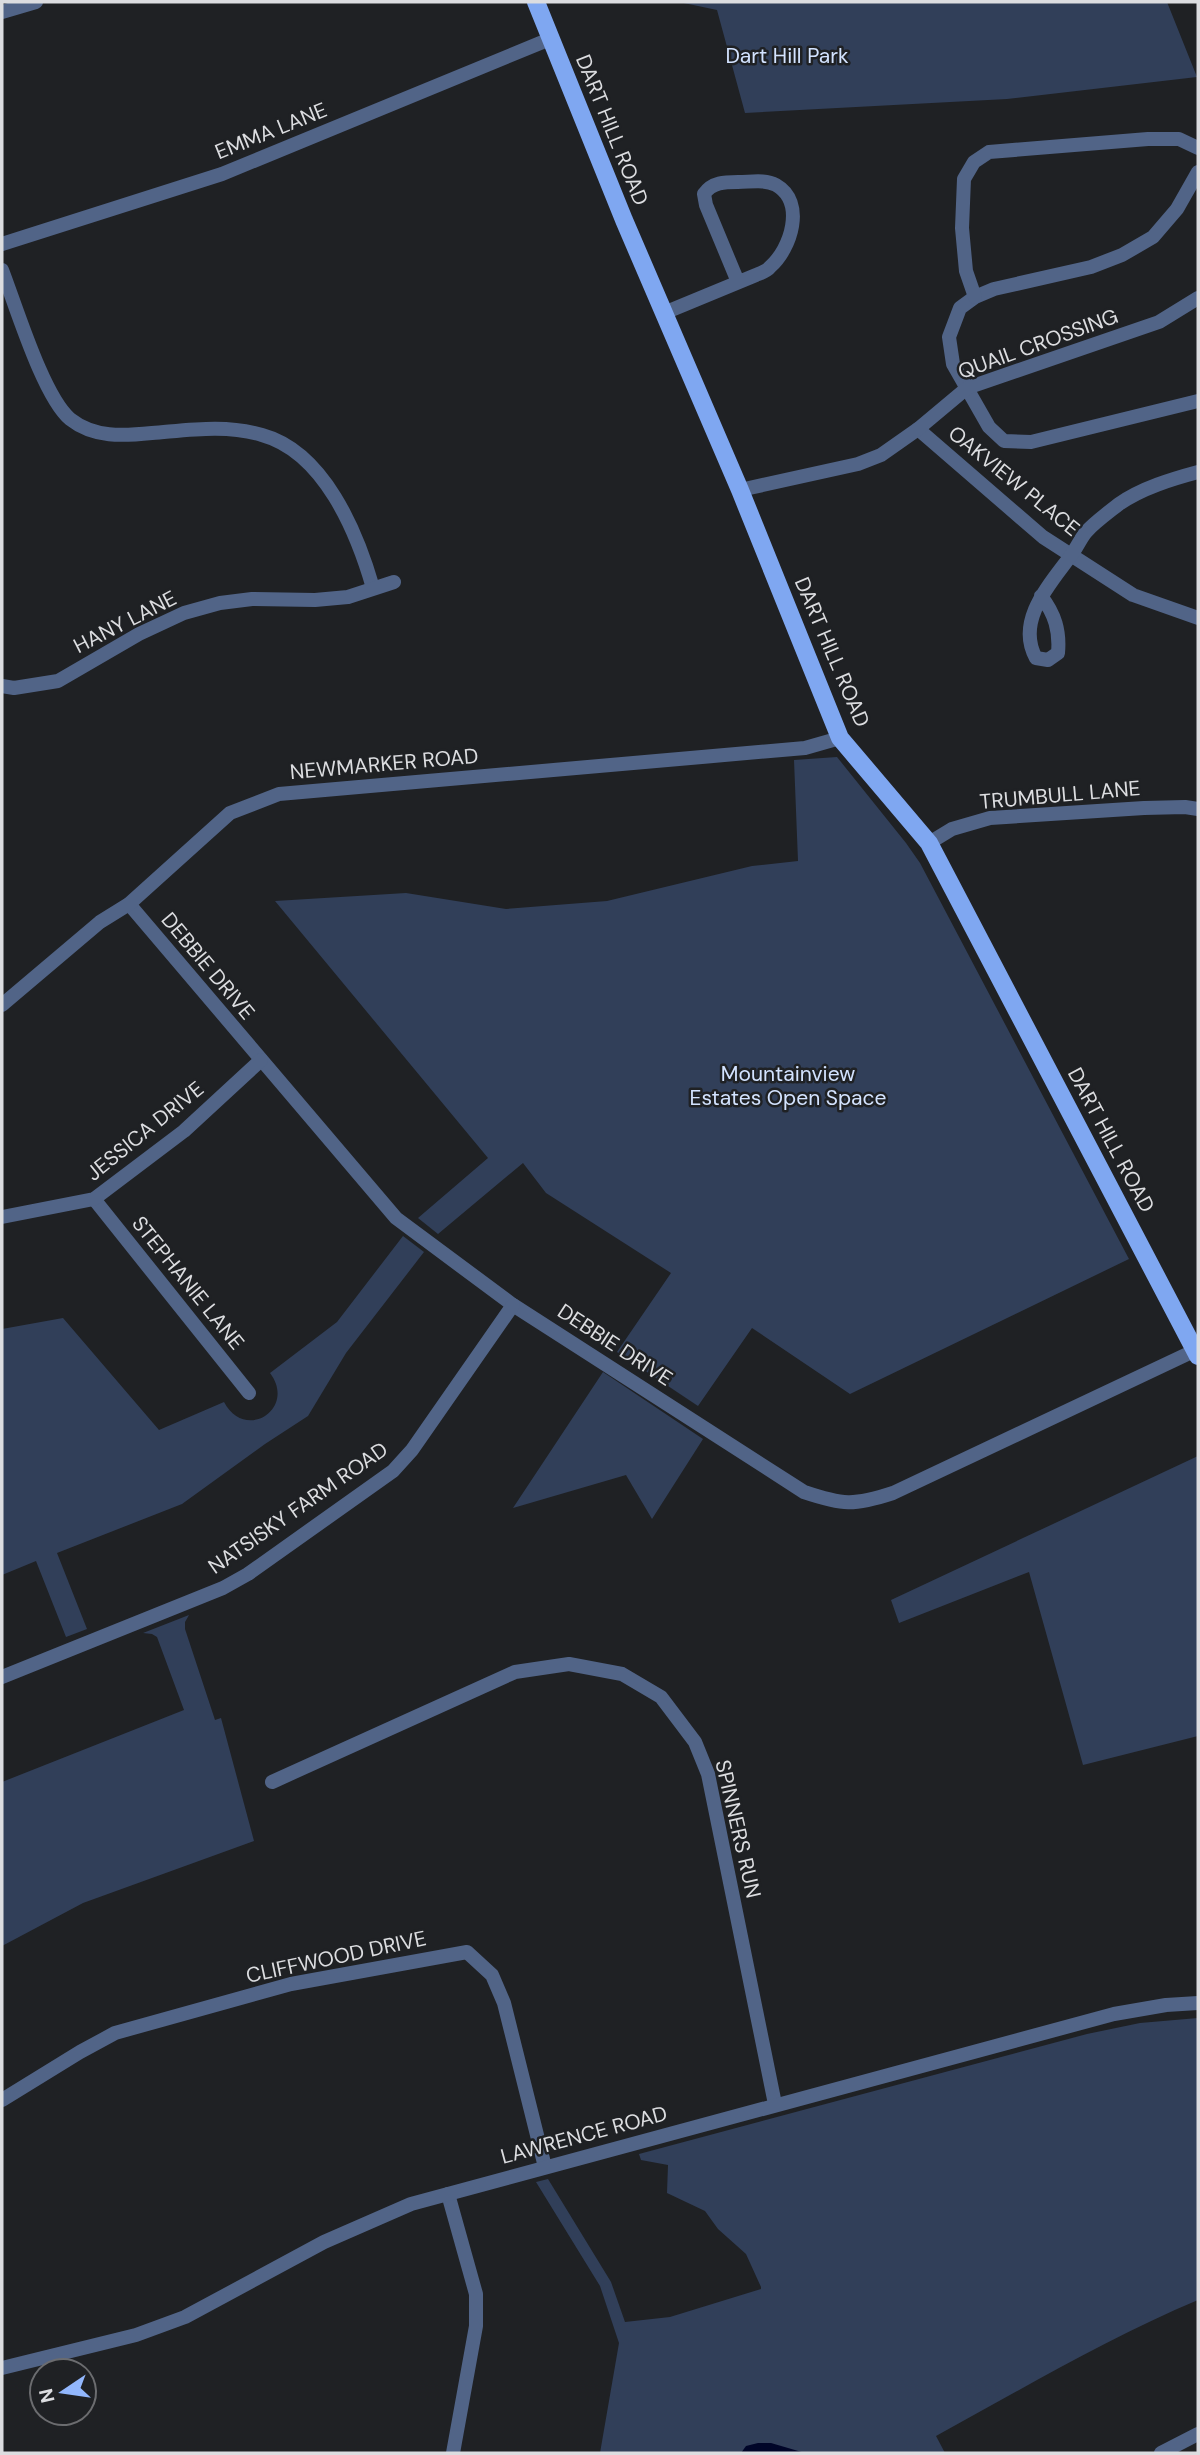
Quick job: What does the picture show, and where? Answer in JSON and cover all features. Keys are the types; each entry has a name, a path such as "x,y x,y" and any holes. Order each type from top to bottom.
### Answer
{"main road":[{"name":"DART HILL ROAD","path":"536,2 740,490 840,738 929,843 1197,1352"}],"street":[{"path":"2,12 36,2"},
{"name":"EMMA LANE","path":"2,244 222,174 550,39"},
{"path":"975,297 967,271 962,228 964,179 974,162 989,152 1148,139 1179,139 1198,148"},
{"path":"1198,172 1177,209 1153,237 1122,255 1091,267 994,289 975,297 960,308 949,337 953,364 989,427 1004,441 1031,442 1198,401"},
{"path":"664,313 738,282 769,268 777,259 790,235 793,213 783,190 772,183 724,182 709,187 704,194 738,282"},
{"path":"2,270 42,376 59,407 71,420 96,433 122,436 205,428 235,429 264,435 291,448 318,472 335,496 367,566 373,588"},
{"name":"QUAIL CROSSING","path":"740,490 858,464 881,456 967,388 1159,322 1198,298"},
{"name":"OAKVIEW PLACE","path":"918,429 1043,537 1133,595 1198,618"},
{"path":"1041,596 1087,531 1122,502 1170,479 1198,472"},
{"name":"HANY LANE","path":"2,686 14,688 58,681 139,634 184,613 220,603 252,599 315,600 348,597 394,582"},
{"name":"NEWMARKER ROAD","path":"2,1005 100,922 129,904 230,813 279,794 804,748 840,738"},
{"name":"TRUMBULL LANE","path":"929,843 952,829 990,818 1144,808 1198,809"},
{"name":"DEBBIE DRIVE","path":"129,904 396,1218 513,1305 804,1492 836,1503 866,1502 893,1493 1197,1352"},
{"name":"JESSICA DRIVE","path":"2,1217 94,1199 184,1131 261,1060"},
{"name":"STEPHANIE LANE","path":"94,1199 249,1394"},
{"name":"NATSISKY FARM ROAD","path":"2,1677 223,1588 248,1574 393,1471 412,1450 513,1305"},
{"name":"SPINNERS RUN","path":"272,1782 515,1672 569,1664 622,1674 661,1697 695,1742 708,1774 775,2104"},
{"name":"CLIFFWOOD DRIVE","path":"2,2101 115,2033 291,1984 467,1952 492,1975 504,2003 545,2167"},
{"name":"LAWRENCE ROAD","path":"2,2368 136,2335 185,2317 324,2242 411,2204 1114,2014 1166,2005 1198,2003"},
{"path":"448,2194 476,2294 476,2326 453,2453"},
{"path":"1161,2453 1198,2434"}],"green space":[{"name":"Dart Hill Park","path":"679,2 1167,2 1197,77 1007,99 745,113 717,10"},
{"name":"Mountainview Estates Open Space","path":"837,757 920,863 1129,1259 850,1394 752,1328 698,1406 617,1352 671,1273 546,1193 523,1163 438,1234 418,1218 488,1158 275,901 406,893 506,909 607,901 752,866 798,861 794,760"},
{"path":"403,1236 424,1252 346,1353 308,1416 182,1504 57,1553 87,1629 66,1637 36,1561 2,1575 2,1329 63,1318 159,1430 224,1402 233,1414 255,1420 273,1409 277,1398 277,1386 270,1373 337,1322"},
{"path":"603,1372 703,1439 652,1519 626,1475 513,1508"},
{"path":"1198,1456 1198,1736 1083,1765 1029,1572 899,1623 891,1600"},
{"path":"189,1615 185,1629 215,1720 221,1718 254,1841 83,1903 2,1946 2,1782 184,1710 157,1637 143,1633"},
{"path":"1198,2018 1198,2300 1098,2347 936,2436 945,2453 600,2453 619,2343 600,2286 536,2182 548,2179 611,2282 625,2322 670,2317 761,2287 746,2254 718,2229 705,2211 667,2193 668,2165 641,2160 639,2154 1087,2034 1140,2023"}],"shaded area":[{"path":"771,2443 805,2453 741,2453 746,2446"}]}
